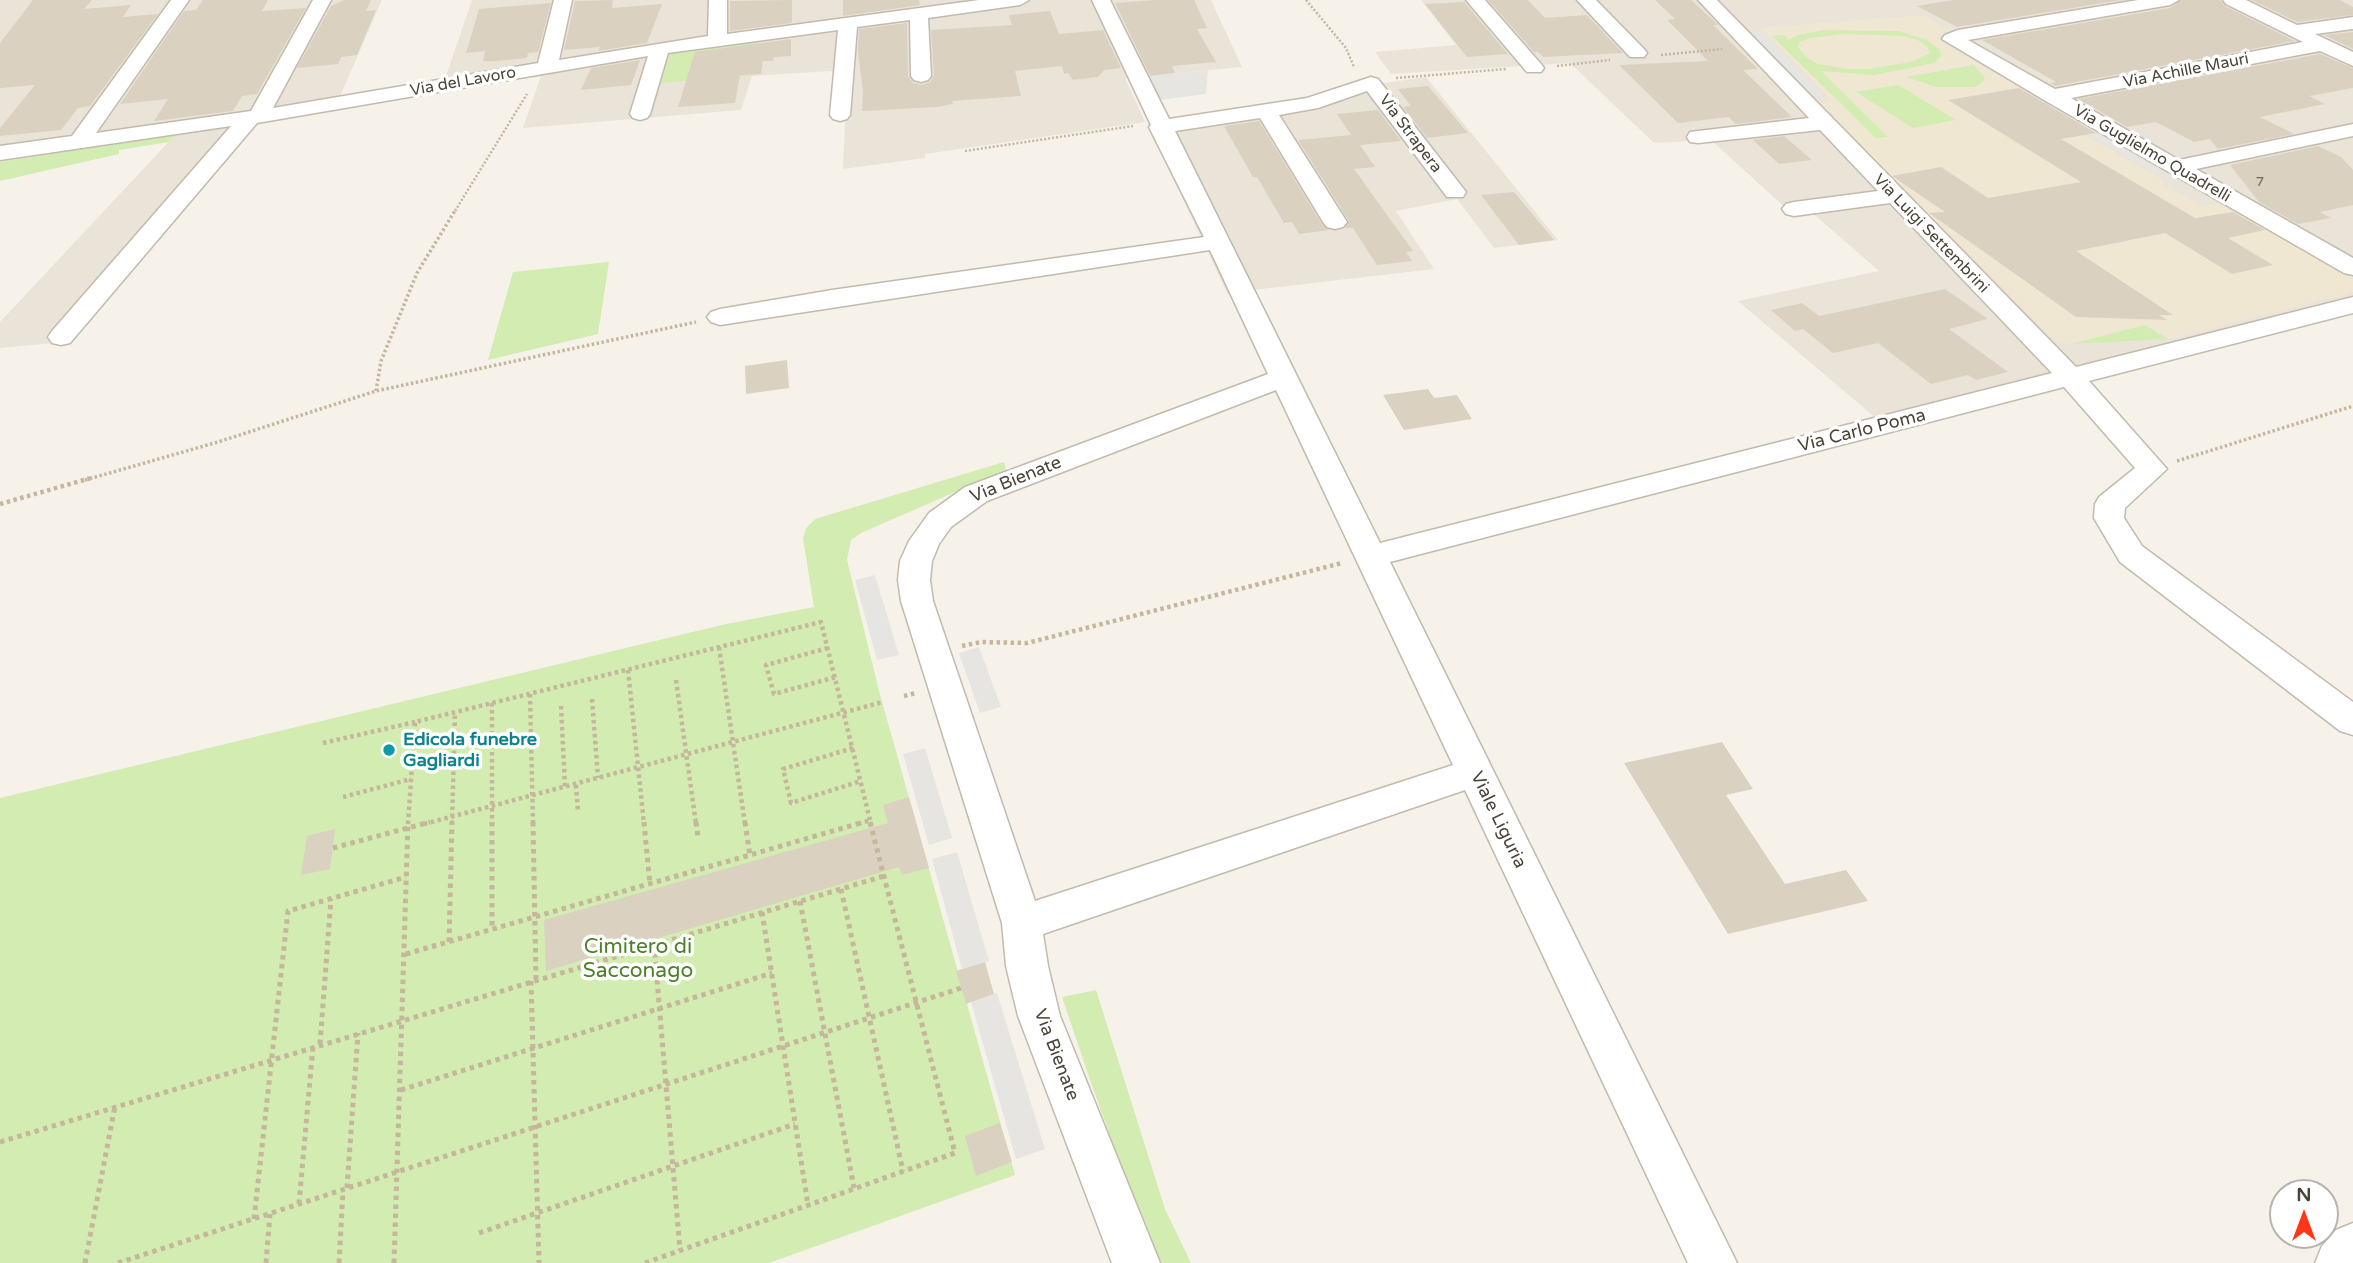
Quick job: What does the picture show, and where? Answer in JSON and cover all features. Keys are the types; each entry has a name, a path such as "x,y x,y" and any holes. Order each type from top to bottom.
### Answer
{"street":[{"path":"79,142 180,0"},
{"path":"61,337 254,117 321,0"},
{"path":"544,68 563,0"},
{"path":"717,40 718,0"},
{"name":"Via del Lavoro","path":"0,153 254,117 717,40 823,18 848,23 919,13 939,5 1020,0"},
{"path":"1101,0 1284,377"},
{"path":"1475,0 1534,68"},
{"path":"1586,0 1637,53"},
{"path":"1708,1 1737,0"},
{"name":"Via Guglielmo Quadrelli","path":"2171,0 1952,39 2353,268"},
{"path":"2232,0 2353,60"},
{"name":"Via Luigi Settembrini","path":"1708,1 2071,378 2152,469"},
{"path":"919,13 921,76"},
{"path":"840,115 848,23"},
{"path":"2292,31 2353,23"},
{"name":"Via Achille Mauri","path":"2051,96 2320,45"},
{"path":"640,114 660,48"},
{"name":"Via Strapera","path":"1159,124 1267,112 1324,101 1371,83 1455,192"},
{"path":"1267,112 1335,222"},
{"path":"1698,137 1824,123"},
{"path":"2176,167 2353,130"},
{"path":"1794,209 1893,196"},
{"path":"720,317 1217,242"},
{"name":"Via Carlo Poma","path":"1370,556 2353,306"},
{"name":"Viale Liguria","path":"1284,377 1713,1263"},
{"name":"Via Bienate","path":"1136,1263 1039,1016 1027,966 1022,923 917,601 915,570 920,551 929,534 956,506 1003,482 1284,377"},
{"path":"2152,469 2110,504 2109,518 2131,554 2353,721"},
{"path":"1022,923 1475,772"},
{"path":"2339,1263 2353,1247"}],"path":[{"name":"Via Strapera","path":"1306,0 1346,48 1363,86"},
{"path":"376,391 381,361 418,273 544,68"},
{"path":"965,150 1159,124"},
{"path":"0,504 218,442 376,391 720,317"},
{"path":"2152,469 2353,406"},
{"path":"934,651 981,642 1027,643 1370,556"},
{"path":"324,743 821,622 915,1005 955,1153 645,1263"},
{"path":"719,648 750,856"},
{"path":"828,648 766,665 774,694 836,677"},
{"path":"628,670 650,885"},
{"path":"676,680 698,837"},
{"path":"530,694 535,918 534,1128 539,1263"},
{"path":"592,699 598,778"},
{"path":"333,848 883,702"},
{"path":"492,703 492,930"},
{"path":"561,706 565,787"},
{"path":"449,942 455,712"},
{"path":"394,1263 404,1019 408,829 415,722"},
{"path":"853,748 783,769 791,803 861,781"},
{"path":"343,797 411,779"},
{"path":"576,785 578,812"},
{"path":"405,954 871,820"},
{"path":"0,1142 884,876"},
{"path":"254,1219 288,911 407,877"},
{"path":"841,889 903,1171"},
{"path":"299,1204 331,898"},
{"path":"800,901 854,1188"},
{"path":"762,912 808,1205"},
{"path":"654,944 680,1251"},
{"path":"401,1090 772,973"},
{"path":"118,1263 961,988"},
{"path":"339,1263 358,1033"},
{"path":"85,1263 116,1106"},
{"path":"479,1233 795,1124"},
{"path":"266,1263 270,1214"}],"shaded area":[{"path":"0,0 382,0 338,101 0,150"},
{"path":"472,0 1211,0 1242,67 1125,78 1145,122 925,154 925,158 843,169 847,70 752,76 741,110 523,128 541,76 535,77 537,74 445,79"},
{"path":"1421,0 2353,0 2353,301 1884,425 1738,301 1879,271 1810,211 1791,213 1711,140 1654,143 1570,63 1391,74 1375,52 1456,45"},
{"path":"1924,15 1953,32 1940,35 1938,38 1941,42 2022,89 2016,96 2161,179 2164,185 2203,207 2222,203 2353,279 2353,292 2168,339 2145,325 2071,344 2054,340 1818,102 1833,101 1761,28"},
{"path":"1747,31 1760,31 1828,100 1814,100"},
{"path":"1208,70 1206,94 1160,100 1148,76"},
{"path":"1426,77 1558,240 1494,248 1457,199 1396,211 1434,269 1227,293 1148,124 1270,109 1341,91 1352,81 1384,83"},
{"path":"2033,95 2164,169 2152,171 2022,97"},
{"path":"250,124 65,342 0,348 0,322 176,134"},
{"path":"875,575 899,655 877,660 855,580"},
{"path":"979,647 1001,707 980,713 959,653"},
{"path":"925,748 952,838 929,845 903,754"},
{"path":"957,852 989,961 962,969 932,859"},
{"path":"997,993 1045,1149 1016,1159 971,1002"}],"green space":[{"path":"1823,30 1898,31 1927,40 1940,50 1941,56 1934,63 1874,75 1821,71 1888,137 1876,138 1772,36 1784,35 1788,40","holes":["1844,34 1903,36 1920,41 1930,53 1911,62 1868,69 1847,69 1818,64 1806,57 1798,47 1800,42 1810,38"]},
{"path":"758,41 753,75 661,83 671,52"},
{"path":"1974,65 1985,78 1974,87 1936,87 1906,77"},
{"path":"1898,85 1956,120 1913,128 1856,92"},
{"path":"176,134 169,142 119,150 119,154 0,181 0,162"},
{"path":"609,262 598,334 488,360 513,272"},
{"path":"2145,325 2168,339 2071,344"},
{"name":"Cimitero di Sacconago","path":"1004,462 1006,470 861,533 851,540 847,560 879,691 1015,1175 769,1263 0,1263 0,798 726,624 814,607 803,538 806,528 815,519"},
{"path":"1096,990 1165,1209 1191,1263 1155,1263 1088,1074 1062,997"}],"building":[{"path":"33,0 92,0 84,9 131,5 123,17 158,14 90,106 78,108 61,130 0,136 0,128 35,85 0,88 0,43"},
{"path":"203,0 268,0 262,11 306,8 257,94 242,96 233,111 154,121 168,99 120,104 184,11 196,10"},
{"path":"344,0 371,0 366,11 376,10 357,55 341,57 338,64 297,68 331,6"},
{"path":"613,0 612,8 662,4 647,43 598,51 600,47 564,50 575,1"},
{"path":"792,0 792,23 730,31 730,1"},
{"path":"843,0 919,0 920,5 843,16"},
{"path":"1194,0 1207,28 1197,29 1216,62 1172,66 1175,73 1150,76 1115,3"},
{"path":"1488,0 1528,0 1545,18 1587,15 1623,53 1543,57 1534,52"},
{"path":"1655,0 1691,0 1758,69 1743,70 1792,117 1736,124 1729,117 1678,123 1619,65 1708,61 1667,20 1675,19"},
{"path":"1953,0 2122,0 1957,27 1917,6"},
{"path":"2181,0 2220,0 2225,6 2295,41 2055,86 2050,83 2056,82 1982,40 2170,8"},
{"path":"2252,0 2340,0 2353,7 2353,15 2297,22"},
{"path":"1464,2 1508,54 1467,57 1425,4"},
{"path":"551,3 538,52 528,53 527,58 496,61 483,61 485,51 466,53 479,9"},
{"path":"1050,11 1059,34 1103,30 1121,68 1104,70 1098,77 1073,80 1068,73 1064,74 1062,66 1015,71 1021,96 952,101 953,104 937,107 862,111 859,29 907,23 908,76 913,83 922,85 930,82 934,76 931,30 1012,25 1009,15"},
{"path":"2353,32 2353,49 2324,35"},
{"path":"791,39 791,56 763,61 761,74 740,75 735,103 678,107 695,52"},
{"path":"2320,54 2353,68 2353,88 2309,96 2325,104 2260,117 2294,134 2218,149 2210,139 2194,142 2156,122 2127,127 2078,99"},
{"path":"640,60 631,85 581,90 591,68"},
{"path":"1428,86 1468,133 1427,138 1403,107 1411,106 1398,89"},
{"path":"2019,88 2096,133 2061,139 2195,218 2233,212 2265,230 2228,238 2273,265 2232,274 2165,233 2076,251 2173,315 2159,315 2167,320 2076,317 1929,213 1945,212 1892,176 1941,167 1988,198 2081,182 1948,100"},
{"path":"1378,110 1401,141 1360,145 1375,167 1354,169 1413,251 1406,252 1412,261 1377,265 1353,228 1345,228 1349,221 1298,140 1351,135 1337,114"},
{"path":"1259,121 1321,223 1329,230 1299,234 1292,222 1284,223 1257,177 1253,177 1224,126"},
{"path":"1784,136 1812,160 1779,164 1753,140"},
{"path":"2318,146 2341,157 2353,170 2353,205 2320,212 2331,218 2298,224 2259,202 2230,165"},
{"path":"1514,192 1554,240 1519,245 1481,195"},
{"path":"1945,289 1988,319 1949,329 2008,372 1976,380 1968,375 1931,384 1878,343 1833,353 1803,329 1795,331 1771,310 1802,303 1819,316"},
{"path":"787,360 789,388 746,394 745,366"},
{"path":"1428,389 1434,398 1457,395 1472,419 1404,430 1383,395"},
{"path":"1722,742 1753,789 1726,795 1785,884 1846,870 1868,901 1728,934 1624,763"},
{"path":"909,797 929,868 902,875 899,867 546,971 544,920 888,823 883,805"},
{"path":"335,829 330,869 301,875 307,836"},
{"path":"985,962 994,994 966,1004 956,971"},
{"path":"1000,1123 1012,1162 976,1176 965,1136"}],"place":[{"name":"Edicola funebre Gagliardi","path":"389,750"}]}
